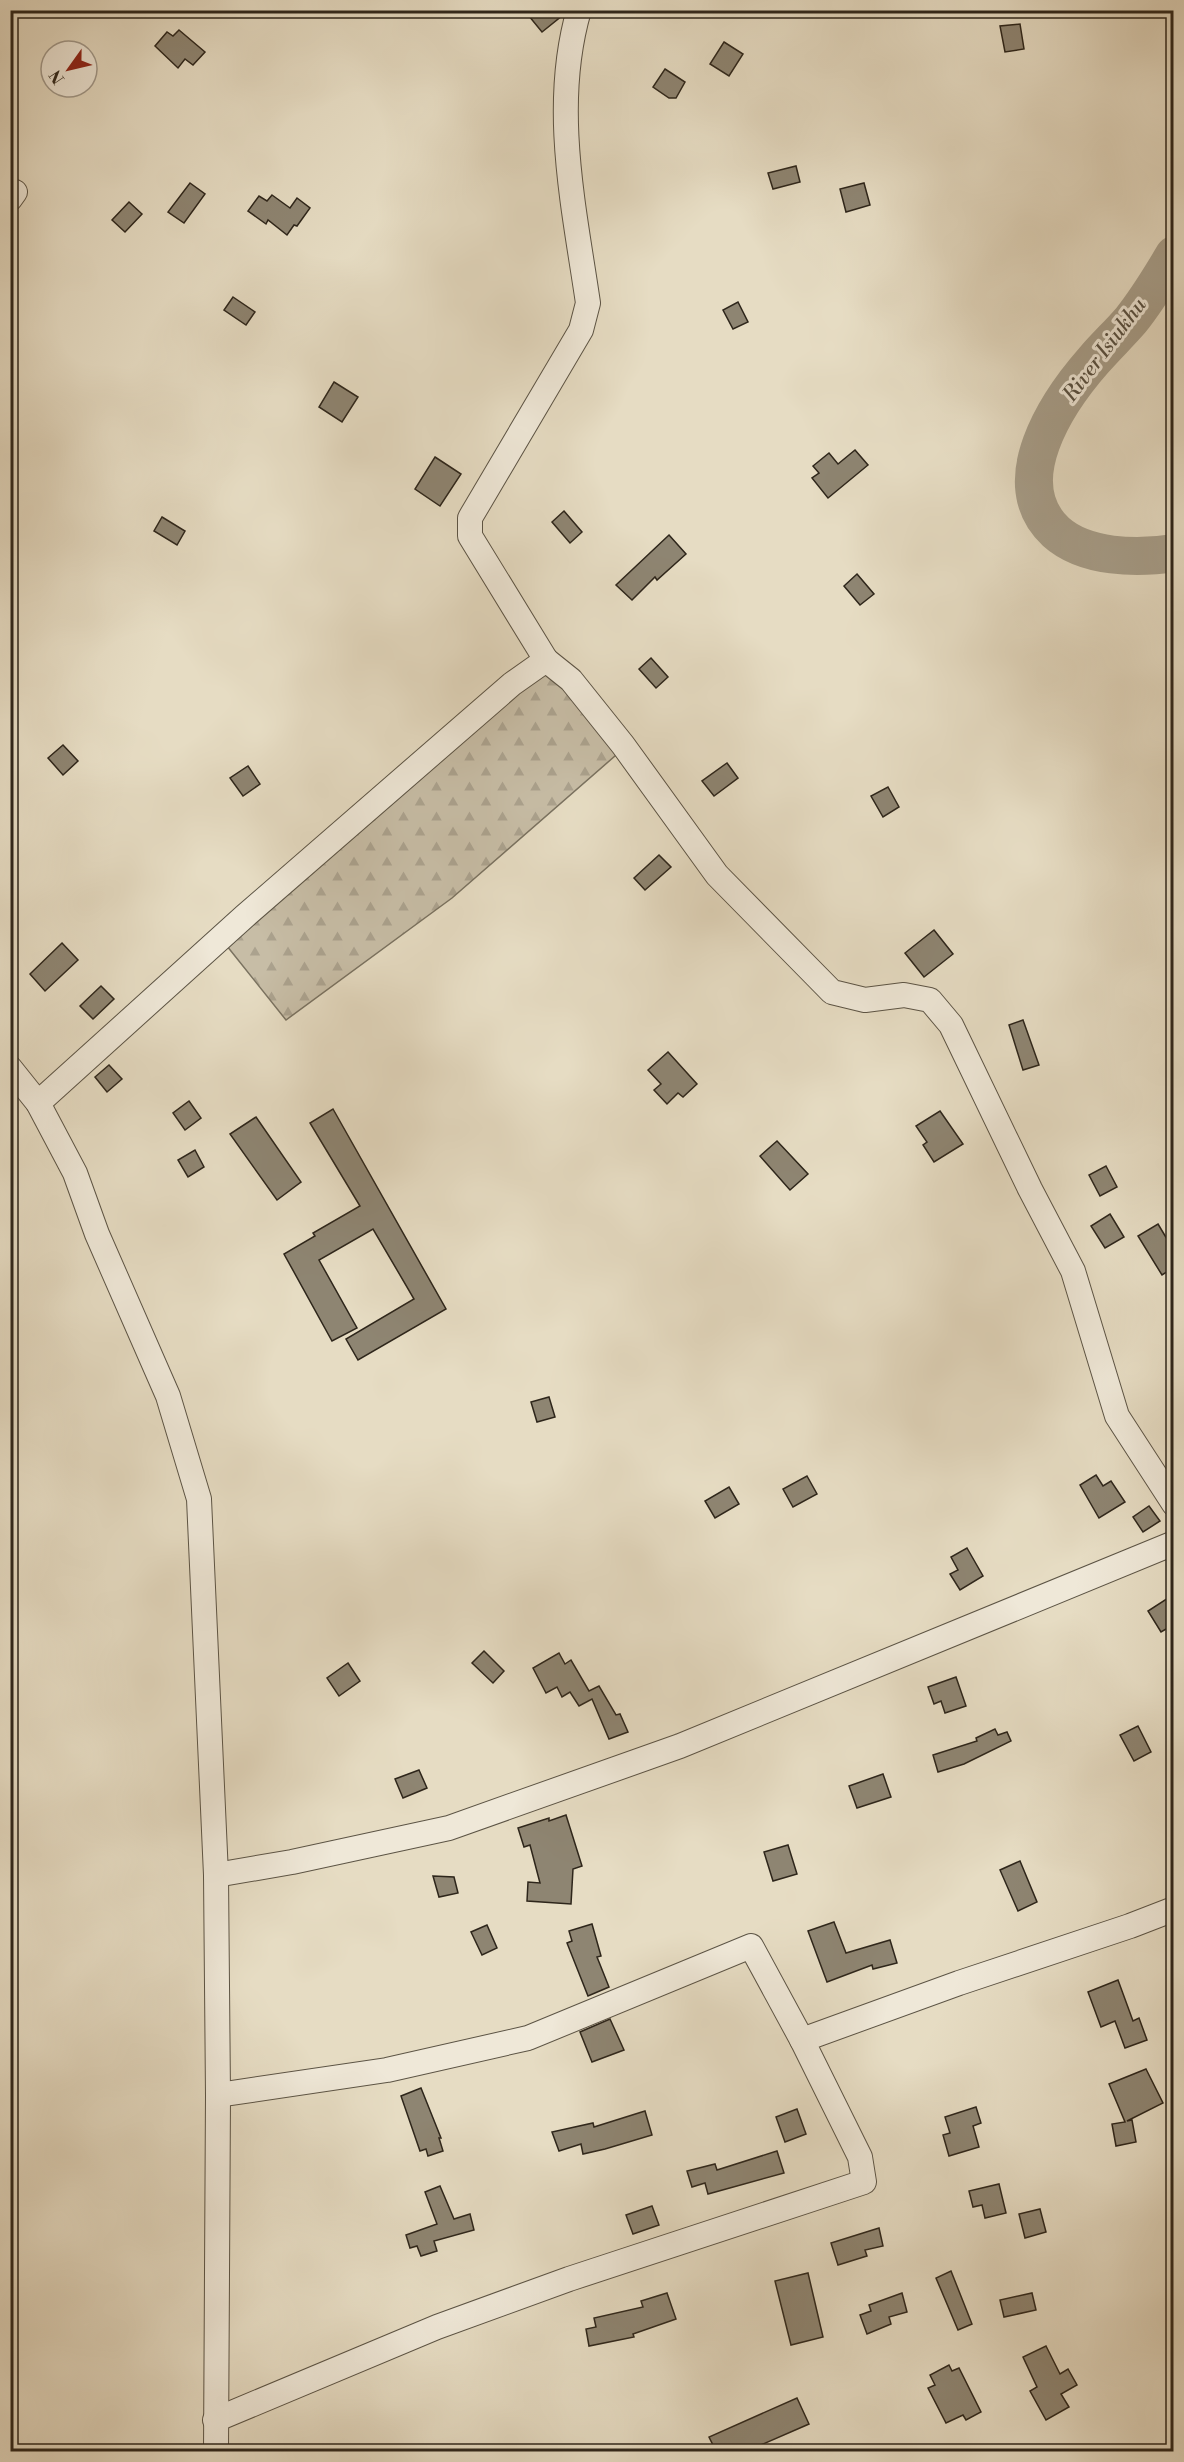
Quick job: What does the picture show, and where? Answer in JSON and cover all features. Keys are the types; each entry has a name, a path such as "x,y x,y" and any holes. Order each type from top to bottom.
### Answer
{"street":[{"path":"579,10 565,104 565,133 588,303 580,330 470,518 470,536 546,660 571,680 623,745 717,875 832,992 865,1000 904,995 930,1000 951,1025 1030,1189 1073,1271 1117,1416 1173,1504"},
{"path":"38,1104 290,877 512,684 546,660"},
{"path":"10,1068 38,1104 75,1173 97,1234 168,1396 199,1498 216,1875 218,2095 216,2451"},
{"path":"216,1875 292,1862 449,1828 680,1746 1173,1543"},
{"path":"802,2040 1173,1909"},
{"path":"215,2420 437,2327 569,2279 864,2182 860,2157 802,2040 751,1946 528,2038 387,2070 218,2095"}],"green space":[{"path":"547,663 623,749 452,898 286,1020 223,941"}],"building":[{"path":"524,10 564,10 563,15 542,32"},
{"path":"1020,24 1024,49 1005,52 1000,26"},
{"path":"179,30 205,52 193,65 185,59 178,68 155,46 167,32 173,36"},
{"path":"724,42 743,54 729,76 710,64"},
{"path":"665,69 685,82 676,98 669,98 653,87"},
{"path":"796,166 800,182 773,189 768,173"},
{"path":"190,183 205,194 184,223 168,212"},
{"path":"864,183 870,205 846,212 840,189"},
{"path":"272,195 290,208 297,198 310,208 287,235 268,220 266,224 248,211 259,196 267,201"},
{"path":"129,202 142,214 125,232 112,220"},
{"path":"233,297 255,312 246,325 224,310"},
{"path":"738,302 748,322 733,329 723,310"},
{"path":"334,382 358,397 342,422 319,407"},
{"path":"855,450 868,465 828,498 812,478 819,473 813,466 829,453 838,464"},
{"path":"435,457 461,474 440,506 415,489"},
{"path":"564,511 582,532 570,543 552,522"},
{"path":"162,517 185,531 177,545 154,531"},
{"path":"669,535 686,554 657,580 655,577 632,600 616,585"},
{"path":"857,574 874,594 860,605 844,586"},
{"path":"651,658 668,677 656,688 639,669"},
{"path":"63,745 78,761 63,775 48,758"},
{"path":"727,763 738,778 714,796 702,781"},
{"path":"248,766 260,784 243,796 230,778"},
{"path":"888,787 899,807 883,817 871,796"},
{"path":"659,855 671,867 645,890 634,878"},
{"path":"934,930 953,954 924,977 905,953"},
{"path":"62,943 78,960 45,991 30,974"},
{"path":"101,986 114,999 93,1019 80,1006"},
{"path":"1023,1020 1039,1065 1023,1070 1009,1025"},
{"path":"668,1052 697,1084 683,1097 678,1093 667,1104 654,1090 661,1084 648,1070"},
{"path":"109,1065 122,1079 107,1092 95,1077"},
{"path":"189,1101 201,1118 185,1130 173,1113"},
{"path":"333,1109 446,1309 358,1360 346,1339 414,1299 373,1229 319,1260 357,1328 332,1341 284,1254 315,1236 313,1233 360,1206 310,1123"},
{"path":"940,1111 963,1144 934,1162 923,1145 927,1142 916,1126"},
{"path":"256,1117 301,1182 277,1200 230,1134"},
{"path":"777,1141 808,1174 790,1190 760,1156"},
{"path":"195,1150 204,1167 188,1177 178,1160"},
{"path":"1106,1166 1117,1187 1100,1196 1089,1175"},
{"path":"1110,1214 1124,1237 1105,1248 1091,1226"},
{"path":"1158,1224 1173,1249 1173,1268 1162,1275 1138,1236"},
{"path":"549,1397 555,1417 537,1422 531,1402"},
{"path":"1096,1475 1103,1486 1111,1481 1125,1502 1099,1518 1080,1485"},
{"path":"807,1476 817,1494 793,1507 783,1489"},
{"path":"729,1487 739,1504 715,1518 705,1501"},
{"path":"1149,1506 1160,1521 1143,1532 1133,1517"},
{"path":"967,1548 983,1576 960,1590 950,1574 958,1570 951,1557"},
{"path":"1168,1598 1173,1607 1173,1625 1161,1632 1148,1611"},
{"path":"484,1651 504,1671 493,1683 472,1663"},
{"path":"559,1653 565,1664 571,1660 589,1691 599,1686 616,1715 620,1714 628,1732 609,1739 592,1699 579,1706 570,1692 562,1697 557,1687 546,1693 533,1668"},
{"path":"348,1663 360,1681 339,1696 327,1678"},
{"path":"956,1677 966,1706 945,1713 941,1701 934,1704 928,1687"},
{"path":"1138,1726 1151,1752 1134,1761 1120,1735"},
{"path":"995,1729 998,1735 1007,1732 1011,1741 964,1764 938,1772 933,1755 977,1741 976,1738"},
{"path":"419,1770 427,1788 403,1798 395,1779"},
{"path":"883,1774 891,1797 857,1808 849,1786"},
{"path":"566,1815 582,1866 573,1869 571,1904 527,1901 528,1882 540,1883 530,1845 524,1847 518,1828"},
{"path":"788,1845 797,1874 773,1881 764,1852"},
{"path":"1020,1861 1037,1902 1018,1911 1000,1870"},
{"path":"433,1876 454,1877 458,1893 439,1897"},
{"path":"834,1922 846,1953 890,1940 897,1963 873,1969 872,1965 827,1982 808,1931"},
{"path":"592,1924 601,1956 597,1957 609,1987 588,1996 567,1943 572,1941 569,1931"},
{"path":"487,1925 497,1948 482,1955 471,1932"},
{"path":"1118,1980 1133,2021 1139,2018 1147,2040 1125,2048 1115,2021 1101,2027 1088,1992"},
{"path":"610,2019 624,2050 592,2062 580,2032"},
{"path":"1146,2069 1163,2103 1127,2121 1132,2120 1136,2142 1116,2146 1112,2124 1125,2122 1109,2084"},
{"path":"421,2088 441,2138 439,2138 443,2151 428,2156 426,2149 420,2151 401,2096"},
{"path":"976,2107 981,2123 973,2126 979,2147 949,2156 943,2135 950,2133 945,2117"},
{"path":"797,2109 806,2134 785,2142 776,2117"},
{"path":"645,2111 652,2135 583,2154 581,2144 559,2151 552,2132 593,2123 594,2127"},
{"path":"777,2151 784,2173 708,2194 705,2183 692,2187 687,2171 715,2164 717,2170"},
{"path":"999,2184 1006,2213 985,2218 982,2205 973,2207 969,2191"},
{"path":"440,2186 454,2219 470,2214 474,2230 434,2241 437,2251 421,2256 417,2246 410,2248 406,2235 437,2224 425,2192"},
{"path":"652,2206 659,2225 633,2234 626,2215"},
{"path":"1040,2209 1046,2232 1025,2238 1019,2214"},
{"path":"879,2228 883,2246 865,2250 867,2256 838,2265 831,2243"},
{"path":"951,2271 972,2324 958,2330 936,2278"},
{"path":"808,2273 823,2337 791,2345 775,2281"},
{"path":"667,2293 676,2319 633,2334 634,2337 589,2346 586,2329 596,2327 594,2318 643,2307 641,2301"},
{"path":"902,2293 907,2312 889,2317 891,2324 867,2334 860,2315 871,2311 869,2305"},
{"path":"1032,2293 1036,2310 1004,2317 1000,2300"},
{"path":"1046,2346 1060,2374 1068,2369 1077,2385 1061,2394 1069,2407 1046,2420 1030,2391 1037,2387 1023,2357"},
{"path":"949,2365 952,2371 959,2368 981,2412 966,2420 963,2415 946,2423 928,2388 935,2385 930,2375"},
{"path":"797,2398 809,2424 747,2451 716,2451 709,2437"}],"waterway":[{"name":"River Isiukhu","path":"1174,255 1137,312 1080,377 1065,398 1041,443 1035,467 1034,490 1041,512 1056,532 1081,547 1096,552 1128,556 1174,553"}]}
